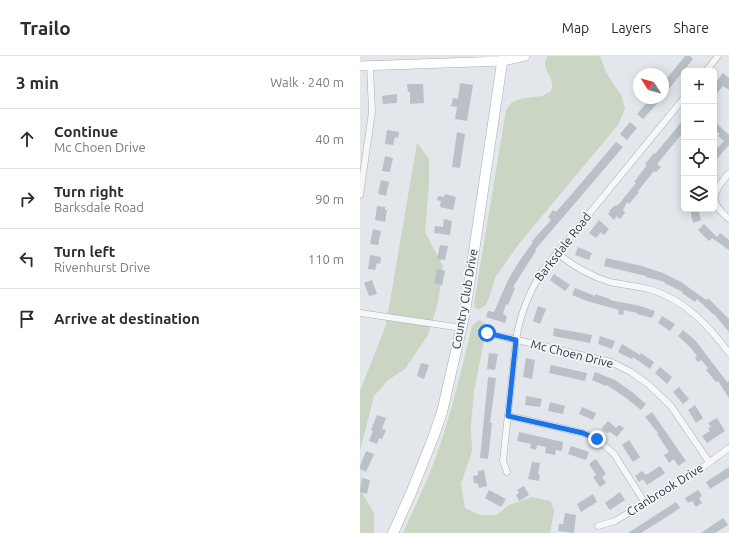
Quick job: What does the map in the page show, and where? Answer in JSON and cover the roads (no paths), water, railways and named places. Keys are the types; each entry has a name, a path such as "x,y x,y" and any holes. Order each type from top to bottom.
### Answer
{"main road":[{"path":"360,66 503,59 525,56"},
{"name":"Country Club Drive","path":"393,533 411,493 442,412 462,328 503,59"}],"street":[{"path":"708,68 718,56"},
{"path":"360,190 372,112 370,65"},
{"name":"Barksdale Road","path":"507,472 502,461 516,340 518,325 528,296 543,270 556,253 681,102"},
{"path":"729,173 718,186 715,196 717,207 729,219"},
{"path":"556,253 571,264 591,275 609,282 652,290 673,300 699,318 729,353"},
{"path":"360,313 462,328"},
{"name":"Mc Choen Drive","path":"487,333 611,362 631,372 649,385 671,406 709,462"},
{"path":"508,416 583,433 597,439 614,454 645,503"},
{"name":"Cranbrook Drive","path":"598,526 615,521 695,473 729,448"}]}
